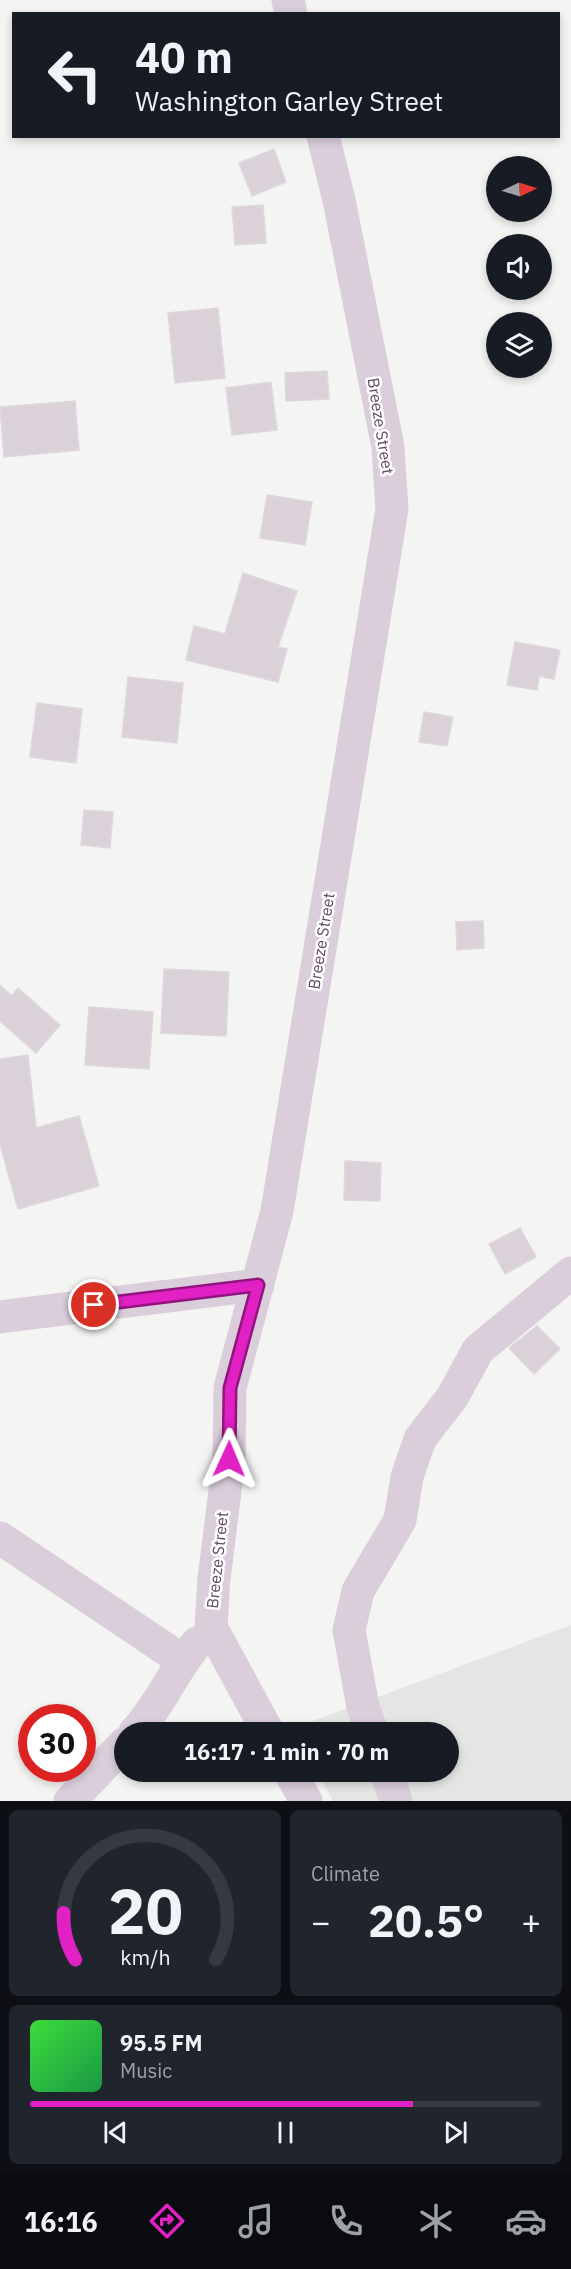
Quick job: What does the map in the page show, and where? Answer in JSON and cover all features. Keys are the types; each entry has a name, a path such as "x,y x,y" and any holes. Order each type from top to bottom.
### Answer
{"street":[{"name":"Breeze Street","path":"263,1722 211,1627 214,1579 229,1459 230,1388 278,1211 392,509 388,447 339,200 324,138"},
{"path":"368,1722 363,1707 349,1630 358,1591 400,1521 407,1477 420,1439 453,1396 478,1350 571,1273"},
{"path":"0,1317 258,1285"},
{"path":"0,1538 182,1660"},
{"path":"144,1722 182,1660 211,1627"},
{"path":"70,1801 114,1755"},
{"path":"296,1782 306,1801"},
{"path":"389,1782 396,1801"}],"shaded area":[{"path":"571,1625 571,1801 333,1801 323,1782 459,1782 459,1722 310,1722"}],"building":[{"path":"274,149 286,182 252,196 239,163"},
{"path":"263,205 266,243 235,245 232,207"},
{"path":"218,308 225,378 175,383 168,313"},
{"path":"327,371 329,399 286,401 285,373"},
{"path":"271,382 277,430 232,435 226,388"},
{"path":"75,401 79,450 4,457 0,407"},
{"path":"267,495 312,502 305,545 260,538"},
{"path":"243,573 297,591 278,647 287,649 278,682 186,660 194,626 225,634"},
{"path":"515,642 560,650 554,679 539,676 537,690 507,685"},
{"path":"128,677 183,683 177,743 122,737"},
{"path":"37,703 82,709 76,763 30,757"},
{"path":"424,712 453,717 447,746 419,742"},
{"path":"84,810 113,812 110,848 81,845"},
{"path":"483,921 484,948 457,950 456,922"},
{"path":"164,969 229,972 226,1036 161,1033"},
{"path":"0,985 12,996 18,988 60,1025 36,1053 0,1021"},
{"path":"89,1007 153,1012 149,1069 85,1065"},
{"path":"28,1055 36,1128 79,1116 99,1186 18,1209 0,1144 0,1059"},
{"path":"345,1161 381,1163 380,1201 344,1200"},
{"path":"520,1228 536,1257 505,1274 489,1244"},
{"path":"537,1326 560,1349 534,1374 509,1348"}],"route":[{"path":"94,1305 258,1285 230,1388 229,1459"}]}
